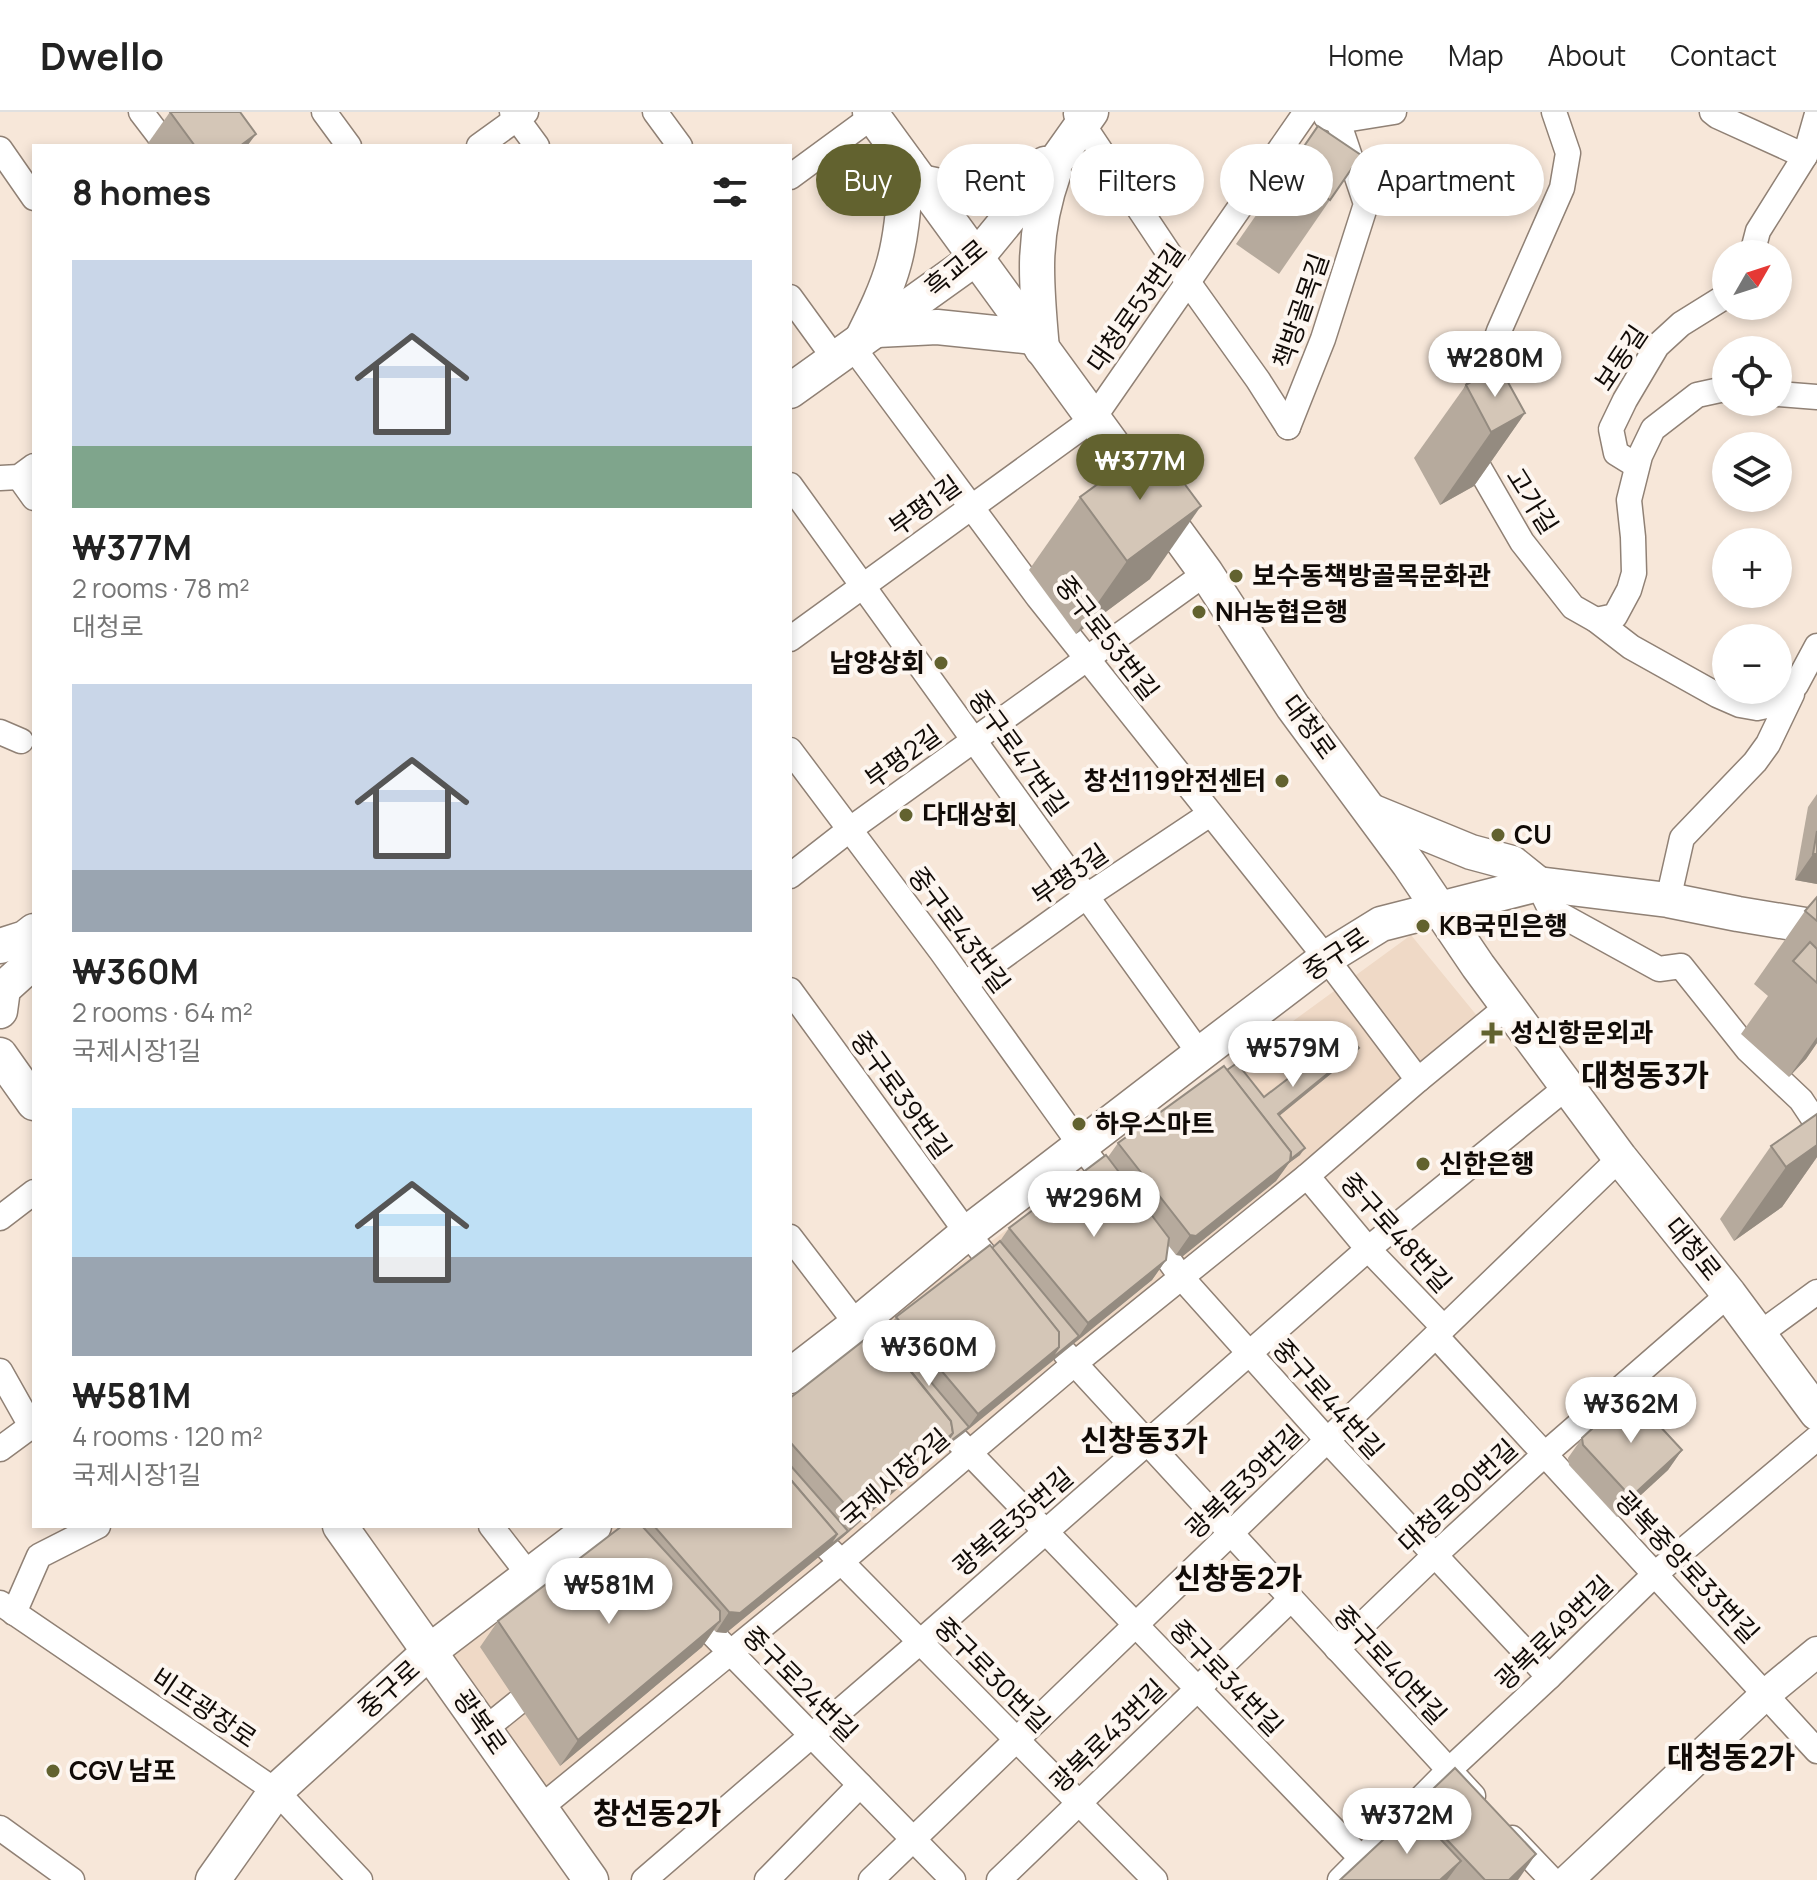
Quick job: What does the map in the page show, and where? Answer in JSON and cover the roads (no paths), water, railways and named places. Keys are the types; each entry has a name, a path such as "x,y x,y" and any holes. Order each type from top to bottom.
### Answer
{"main road":[{"name":"대청로","path":"872,114 894,144"},
{"name":"흑교로","path":"792,390 976,258 1059,157 1083,116"},
{"path":"921,174 969,190 1003,186 1059,157"},
{"path":"856,344 937,327 1038,343 1036,269 1039,230 1046,194 1059,157"},
{"name":"대청로","path":"921,182 1206,573 1293,707 1371,811 1508,1006 1620,1158 1729,1294 1817,1413"},
{"path":"856,344 878,307 894,265 903,216"},
{"path":"1371,811 1471,852 1512,863 1538,884"},
{"name":"중구로","path":"792,1375 866,1336 967,1233 1326,958 1381,924 1538,884 1668,900 1817,927"},
{"path":"0,926 18,929 32,920"},
{"path":"0,946 32,933"},
{"path":"0,1011 3,989 32,963"},
{"path":"0,1055 32,1100"},
{"name":"광복로","path":"341,1528 591,1880"},
{"name":"중구로","path":"213,1880 276,1791 430,1651 529,1575 605,1529"}],"street":[{"path":"141,112 165,144"},
{"path":"324,112 348,144"},
{"path":"655,112 679,144"},
{"name":"대청로53번길","path":"1093,419 1306,112"},
{"path":"1314,112 1338,121 1394,112"},
{"name":"고가길","path":"1554,112 1568,153 1562,188 1499,331 1468,418 1464,442 1522,542 1573,607 1631,647 1740,705 1757,708 1776,704 1796,685"},
{"path":"1712,112 1805,156"},
{"path":"481,144 518,114 536,144"},
{"path":"792,175 872,114"},
{"path":"1756,240 1758,231 1805,156 1817,114"},
{"path":"1083,116 1188,282"},
{"name":"책방골목길","path":"1188,282 1288,427 1323,339 1366,204 1338,121"},
{"path":"0,149 32,195"},
{"name":"중구로53번길","path":"792,298 856,344 971,506 1087,659 1326,958 1369,1029 1418,1080"},
{"name":"보동길","path":"1637,466 1616,453 1611,429 1657,346 1681,324 1712,305"},
{"path":"1596,620 1615,616 1629,590 1634,573 1629,500 1640,456 1653,429 1697,395 1712,392"},
{"path":"1792,395 1817,397"},
{"name":"부평1길","path":"792,638 1093,419"},
{"path":"18,474 32,495"},
{"name":"중구로47번길","path":"792,488 1200,1054"},
{"name":"부평2길","path":"792,874 1206,573"},
{"path":"1668,900 1682,838 1755,762 1768,744 1817,646"},
{"name":"중구로43번길","path":"792,753 965,984 1081,1146"},
{"name":"부평3길","path":"965,984 1087,896 1210,814"},
{"path":"1538,884 1550,909 1659,969 1681,966 1748,1050 1801,1100 1817,1124"},
{"name":"중구로39번길","path":"792,993 967,1233"},
{"name":"국제시장2길","path":"540,1808 841,1562 1074,1364 1307,1176 1508,1006"},
{"name":"광복로35번길","path":"644,1880 1368,1249 1568,1086"},
{"name":"중구로44번길","path":"1081,1146 1182,1278 1328,1441 1549,1677"},
{"name":"광복로39번길","path":"871,1880 1620,1158"},
{"name":"중구로48번길","path":"1307,1176 1440,1332"},
{"path":"0,1218 32,1194"},
{"path":"967,1233 1014,1291"},
{"path":"792,1240 866,1336"},
{"path":"1758,1335 1817,1292"},
{"name":"대청로90번길","path":"1337,1649 1545,1454 1729,1294"},
{"name":"광복중앙로33번길","path":"1440,1332 1545,1454 1817,1751"},
{"name":"중구로40번길","path":"1054,1339 1146,1443 1552,1880"},
{"path":"0,1371 32,1423"},
{"name":"중구로34번길","path":"940,1421 1362,1859"},
{"path":"0,1449 32,1426"},
{"name":"광복로49번길","path":"1340,1880 1449,1770 1655,1574 1817,1438"},
{"name":"중구로30번길","path":"792,1512 1155,1880"},
{"path":"7,1608 39,1556 94,1528"},
{"path":"493,1528 529,1575"},
{"name":"중구로24번길","path":"676,1597 953,1880"},
{"name":"광복로43번길","path":"999,1880 1291,1599"},
{"name":"비프광장로","path":"7,1608 276,1791 360,1880"},
{"path":"1568,1880 1766,1694 1817,1652"},
{"path":"485,1729 557,1672"},
{"path":"767,1880 860,1785"},
{"path":"0,1828 72,1880"}],"place":[{"name":"보수동책방골목문화관","path":"1236,576"},
{"name":"NH농협은행","path":"1199,612"},
{"name":"남양상회","path":"941,663"},
{"name":"창선119안전센터","path":"1282,781"},
{"name":"다대상회","path":"906,815"},
{"name":"CU","path":"1498,835"},
{"name":"KB국민은행","path":"1423,926"},
{"name":"성신항문외과","path":"1492,1033"},
{"name":"하우스마트","path":"1079,1124"},
{"name":"신한은행","path":"1423,1164"},
{"name":"CGV 남포","path":"53,1771"}],"district":[{"name":"대청동3가","path":"1645,1076"},
{"name":"신창동3가","path":"1144,1441"},
{"name":"신창동2가","path":"1238,1579"},
{"name":"대청동2가","path":"1731,1758"},
{"name":"창선동2가","path":"657,1814"}]}
